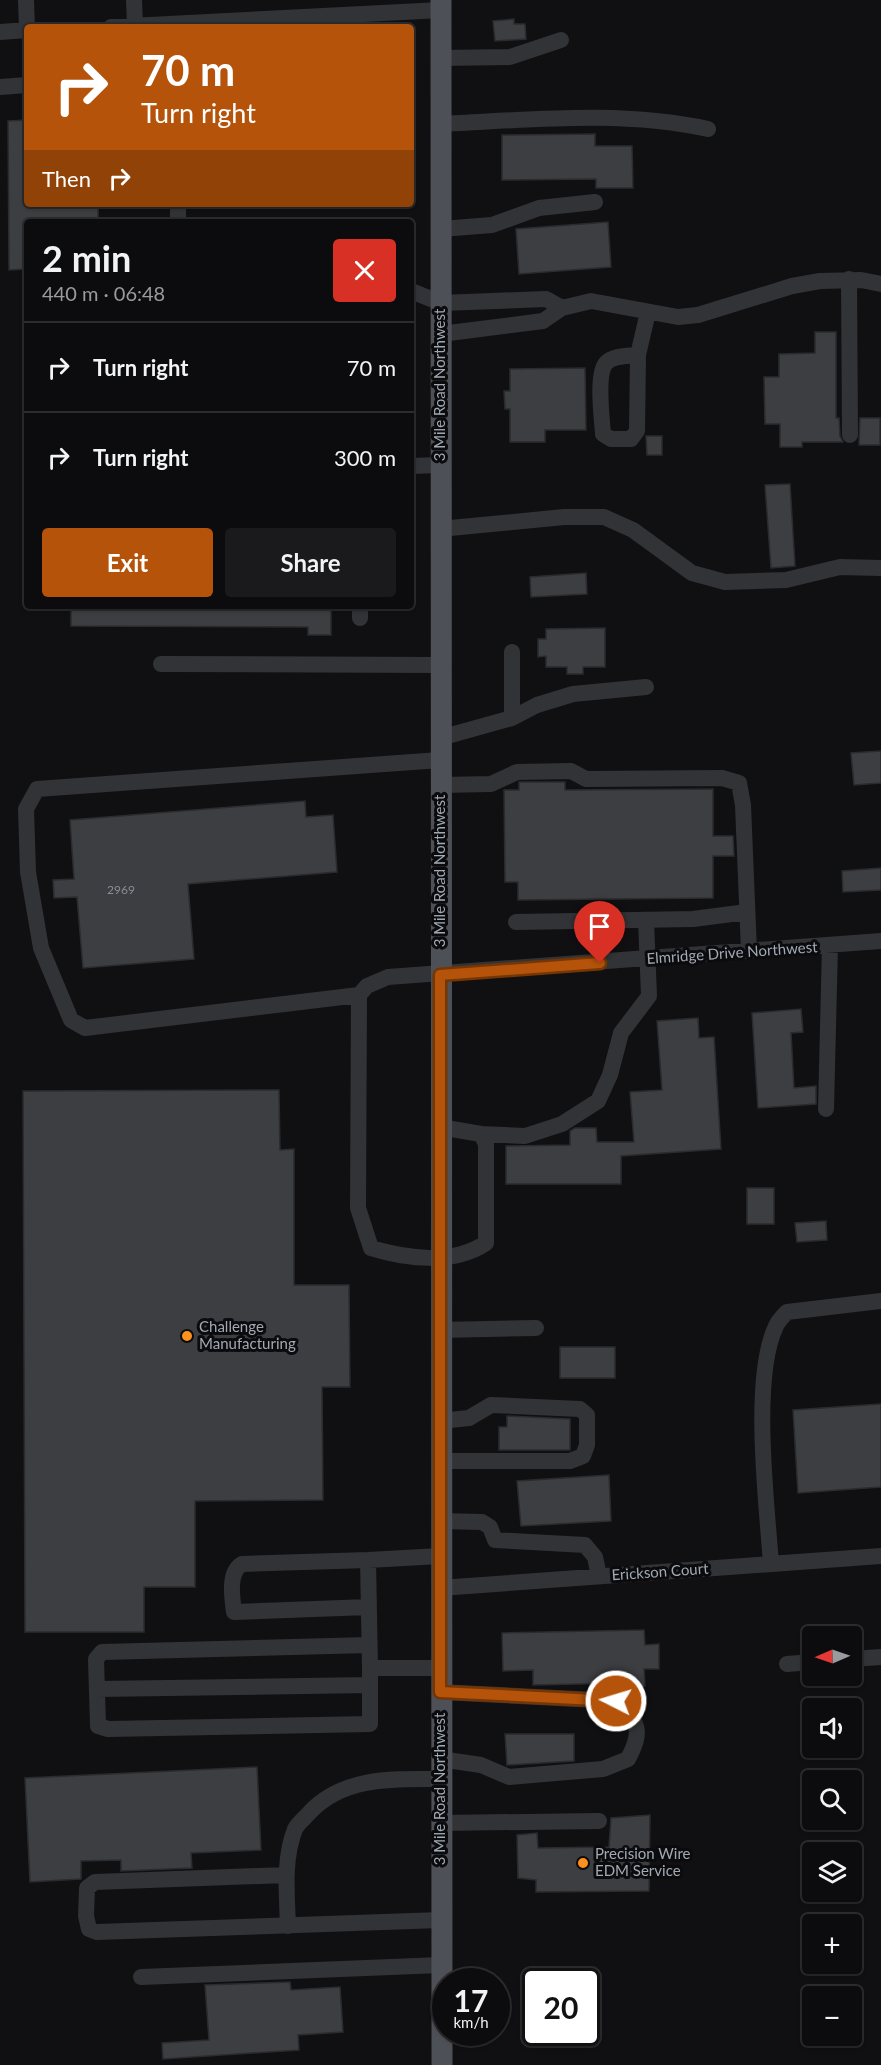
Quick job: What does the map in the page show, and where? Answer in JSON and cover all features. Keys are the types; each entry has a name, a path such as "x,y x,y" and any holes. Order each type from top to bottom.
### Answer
{"main road":[{"name":"3 Mile Road Northwest","path":"441,5 440,1823 442,2065"}],"street":[{"path":"26,0 27,24"},
{"path":"135,0 135,24"},
{"path":"196,24 441,5"},
{"path":"0,32 24,30"},
{"path":"441,58 510,57 561,40"},
{"path":"0,87 24,85"},
{"path":"441,124 605,117 674,122 708,129"},
{"path":"441,229 492,225 539,208 595,202"},
{"path":"849,279 850,435"},
{"path":"441,334 543,321 562,308 591,301 678,316 699,315 792,286 849,279 881,284"},
{"path":"414,292 441,303 546,299 562,308"},
{"path":"638,355 613,358 605,363 601,378 602,423 603,434 611,440 631,439 637,431 638,355 648,312"},
{"path":"414,466 440,465"},
{"path":"440,529 564,517 604,517 633,530 692,573 725,582 786,580 840,567 881,568"},
{"path":"512,652 512,718"},
{"path":"161,664 440,665"},
{"path":"440,738 512,718 537,705 573,694 646,687"},
{"path":"440,760 37,789 26,809 28,872 41,948 70,1020 85,1028 359,996 358,1208 371,1248 398,1256 440,1257 473,1252 486,1243 486,1144 481,1134"},
{"path":"440,785 491,784 517,772 571,771 586,779 722,778 739,783 743,805 749,951"},
{"path":"516,922 693,920 747,912"},
{"path":"440,1127 481,1134 525,1136 562,1124 598,1101 610,1075 621,1033 649,996 646,920"},
{"name":"Elmridge Drive Northwest","path":"359,996 367,986 388,976 440,975 881,941"},
{"path":"826,1109 830,945"},
{"path":"771,1564 764,1446 764,1400 768,1355 776,1326 787,1312 881,1301"},
{"path":"440,1330 536,1328"},
{"path":"440,1420 469,1418 491,1405 580,1409 587,1415 587,1445 583,1456 570,1461 440,1461"},
{"path":"440,1521 482,1522 490,1527 495,1540 585,1545 595,1557 599,1576"},
{"path":"368,1606 234,1612 233,1574 242,1564 440,1556"},
{"name":"Erickson Court","path":"440,1588 881,1556"},
{"path":"368,1560 370,1724 108,1729 98,1726 96,1659 102,1652 369,1645"},
{"path":"862,1658 881,1657"},
{"path":"787,1664 802,1663"},
{"path":"97,1689 370,1676 440,1668"},
{"path":"288,1926 286,1875 296,1828 321,1800 357,1783 392,1779 440,1769 481,1765 509,1777 603,1769 628,1759 638,1739 635,1719 616,1701 440,1692"},
{"path":"440,1823 599,1821"},
{"path":"286,1875 95,1882 87,1888 86,1916 89,1929 97,1932 441,1920"},
{"path":"141,1977 441,1965"}],"building":[{"path":"514,19 514,24 525,24 526,39 495,41 493,21"},
{"path":"24,120 24,207 98,207 98,219 24,219 24,269 9,270 8,121"},
{"path":"595,134 595,146 632,146 633,188 596,188 596,179 502,180 502,135"},
{"path":"608,222 611,267 519,274 516,229"},
{"path":"815,332 836,332 836,418 839,418 840,436 843,442 802,442 802,447 780,447 780,424 765,424 764,377 779,377 779,354 815,353"},
{"path":"585,368 586,430 545,430 545,442 510,442 510,409 505,409 504,391 510,391 510,369"},
{"path":"860,418 880,418 880,445 859,445"},
{"path":"646,436 662,436 662,455 647,455"},
{"path":"790,484 795,566 771,568 765,485"},
{"path":"586,573 587,594 531,597 530,577"},
{"path":"71,609 331,609 331,635 308,635 308,627 71,626"},
{"path":"605,628 605,667 583,667 583,674 567,674 567,667 546,667 546,656 538,657 538,639 546,639 546,629"},
{"path":"881,751 881,783 854,785 851,753"},
{"path":"519,782 565,782 565,790 713,789 713,836 733,836 734,856 713,856 713,898 518,900 518,882 505,882 504,790 519,790"},
{"path":"305,801 306,817 333,815 337,872 188,884 194,959 83,968 77,897 54,898 53,880 74,879 70,820"},
{"path":"881,868 881,890 843,892 842,871"},
{"path":"801,1009 803,1032 791,1033 794,1088 816,1086 816,1104 758,1108 752,1013"},
{"path":"698,1018 699,1038 714,1037 721,1149 621,1156 621,1184 506,1184 506,1146 570,1145 570,1131 575,1128 596,1128 597,1142 634,1142 630,1092 662,1090 657,1021"},
{"name":"Challenge Manufacturing","path":"279,1090 280,1150 294,1149 294,1285 349,1285 350,1387 322,1387 323,1500 195,1501 195,1587 144,1587 144,1632 25,1632 23,1091"},
{"path":"747,1188 774,1188 774,1224 747,1224"},
{"path":"826,1221 827,1240 797,1242 795,1223"},
{"path":"560,1347 615,1347 615,1378 560,1378"},
{"path":"881,1404 881,1487 798,1493 793,1410"},
{"path":"507,1416 570,1419 570,1450 499,1450 499,1427 507,1427"},
{"path":"609,1475 611,1521 521,1526 517,1481"},
{"path":"644,1630 645,1645 659,1644 659,1669 644,1669 645,1686 626,1687 626,1683 533,1685 533,1670 503,1671 502,1633"},
{"path":"505,1734 574,1734 574,1761 507,1765"},
{"path":"257,1767 261,1850 191,1853 192,1868 121,1871 121,1860 81,1861 81,1879 30,1882 25,1778"},
{"name":"Precision Wire EDM Service","path":"650,1815 649,1891 536,1892 536,1880 518,1878 517,1835 537,1833 538,1848 609,1847 611,1818"},
{"path":"290,1982 291,1990 340,1987 343,2032 298,2035 299,2050 163,2059 162,2043 209,2040 205,1985"}],"place":[{"name":"Challenge Manufacturing","path":"187,1336"},
{"name":"Precision Wire EDM Service","path":"583,1863"}],"route":[{"path":"600,963 440,975 440,1692 562,1696 616,1701"}]}
